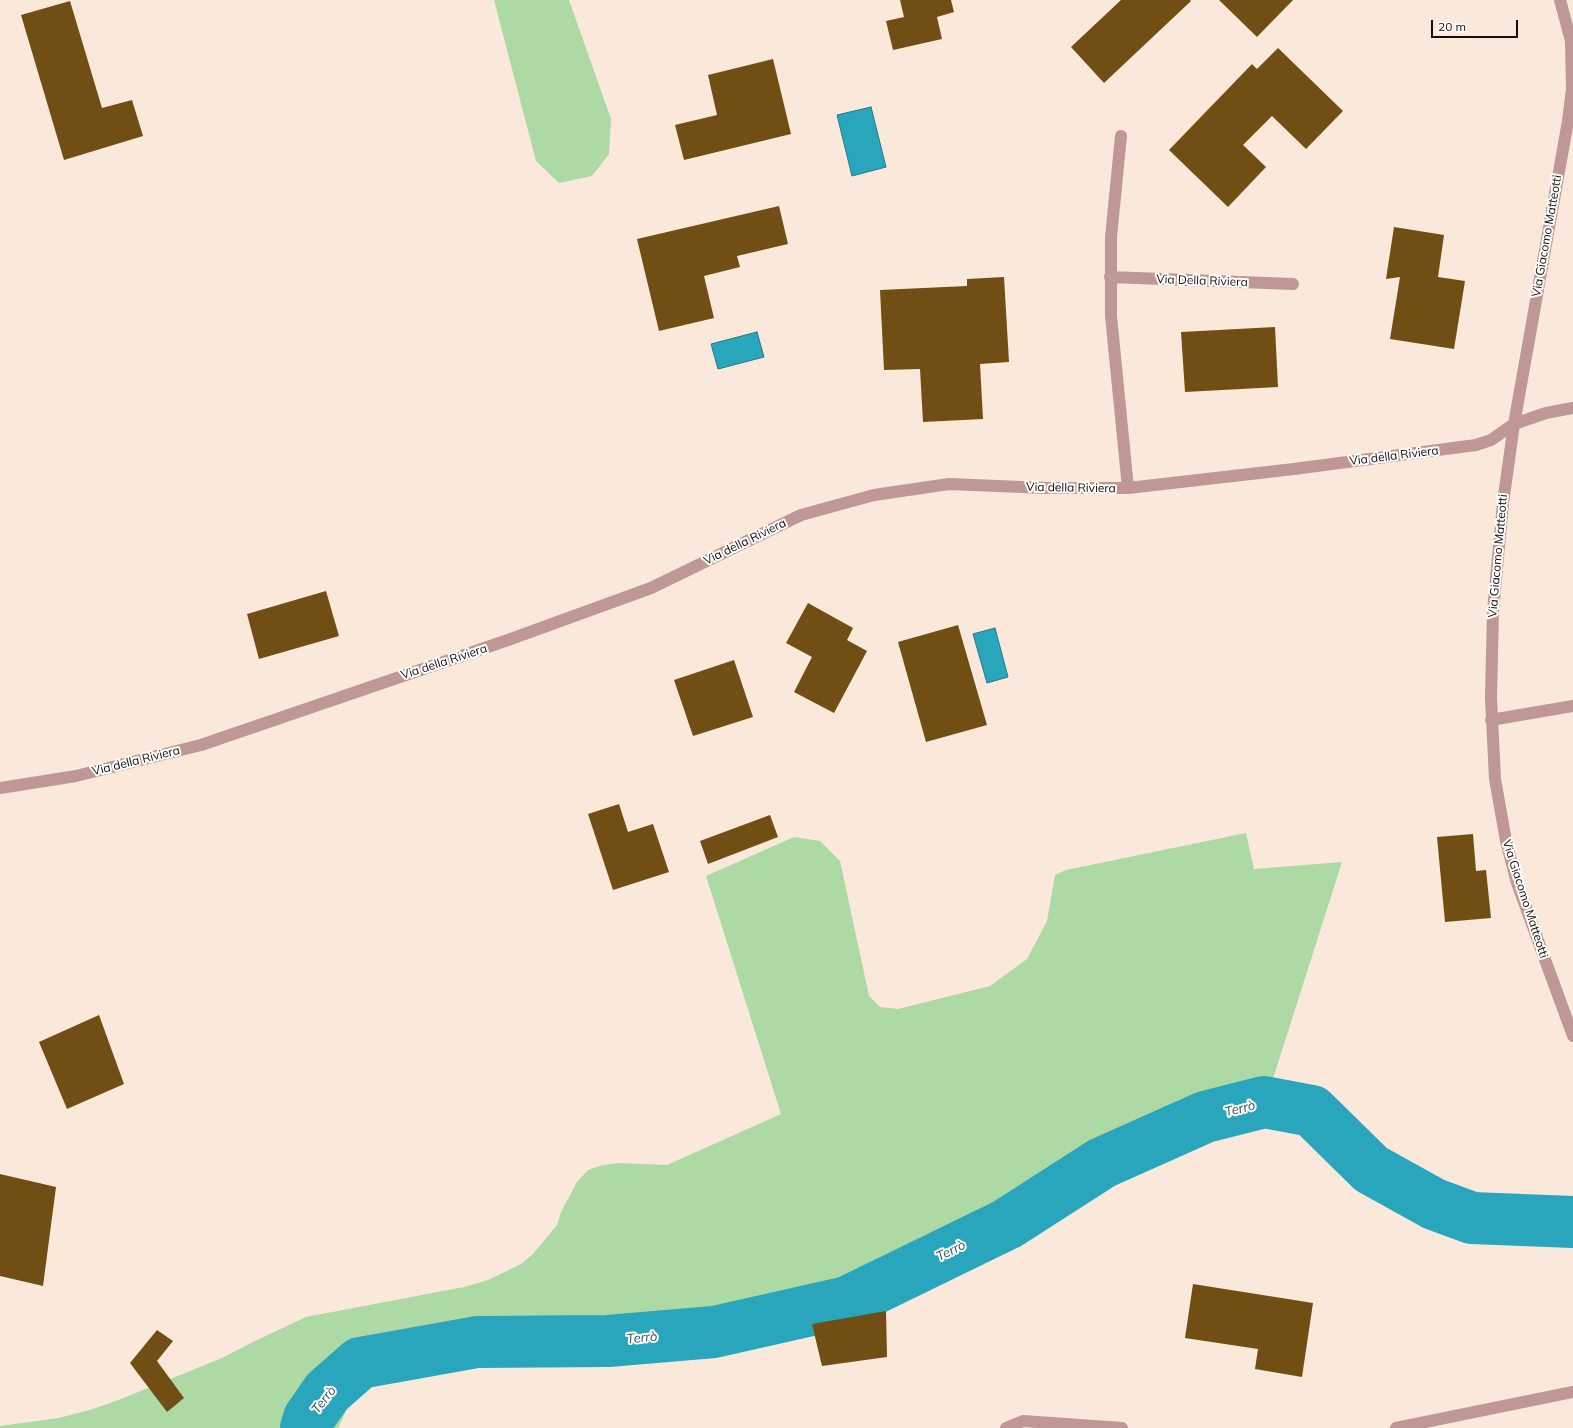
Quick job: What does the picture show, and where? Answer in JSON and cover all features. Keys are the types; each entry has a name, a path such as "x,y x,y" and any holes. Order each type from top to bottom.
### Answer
{"street":[{"name":"Via Giacomo Matteotti","path":"1560,0 1571,41 1573,68 1572,89 1568,121 1514,424 1502,503 1491,648 1491,720 1496,795 1506,841 1517,883 1573,1036"},
{"path":"1121,136 1112,220 1110,277 1112,329 1128,488"},
{"name":"Via Della Riviera","path":"1110,277 1293,284"},
{"name":"Via della Riviera","path":"0,788 76,776 201,745 508,640 651,588 801,515 874,495 949,484 1046,488 1128,488 1294,469 1466,447 1491,440 1514,424 1546,413 1573,408"},
{"path":"1491,720 1573,706"},
{"path":"1396,1428 1573,1392"},
{"path":"1006,1428 1022,1421 1122,1428"}],"green space":[{"path":"494,0 569,0 611,119 609,154 592,176 559,183 536,161"},
{"path":"1246,833 1254,869 1342,862 1263,1110 1256,1117 1226,1122 1205,1129 1101,1185 1059,1213 1021,1235 942,1276 885,1297 775,1326 678,1347 610,1358 468,1359 427,1363 399,1368 373,1379 366,1385 346,1411 338,1428 0,1428 0,1426 59,1418 93,1409 121,1399 222,1358 306,1317 464,1287 488,1280 521,1264 533,1254 557,1225 561,1212 577,1182 588,1170 603,1165 618,1163 667,1165 781,1114 706,876 794,837 820,841 840,861 869,996 880,1007 898,1009 990,986 1027,959 1047,921 1055,875 1066,870"}],"water":[{"path":"871,107 886,167 852,176 837,115"},
{"path":"757,332 764,357 718,369 711,344"},
{"path":"995,628 1008,677 987,683 973,634"}],"building":[{"path":"900,0 951,0 954,12 937,17 942,39 893,50 886,21 904,17"},
{"path":"1121,0 1191,1 1104,83 1071,47"},
{"path":"1219,0 1293,0 1257,37"},
{"path":"70,1 102,108 132,100 143,136 64,160 21,15"},
{"path":"1278,48 1343,111 1306,149 1272,116 1243,145 1266,167 1228,207 1169,150 1252,64 1257,69"},
{"path":"773,59 791,134 684,160 675,125 717,115 708,75"},
{"path":"779,206 788,244 737,256 740,267 704,276 714,318 659,331 637,239"},
{"path":"1394,227 1444,235 1438,277 1465,281 1454,349 1390,339 1400,277 1386,279"},
{"path":"1004,277 1009,362 980,364 983,419 923,422 920,369 884,370 880,290 967,286 967,279"},
{"path":"1275,327 1278,387 1185,392 1181,332"},
{"path":"326,591 339,636 259,659 247,614"},
{"path":"808,603 853,628 847,640 867,651 834,713 794,692 812,657 786,643"},
{"path":"958,625 987,725 926,742 898,642"},
{"path":"734,660 753,717 693,736 674,680"},
{"path":"619,804 628,832 653,824 669,872 613,890 588,814"},
{"path":"770,815 778,837 708,864 700,841"},
{"path":"1473,834 1476,871 1486,870 1491,918 1445,922 1437,837"},
{"path":"99,1015 124,1084 67,1109 39,1042"},
{"path":"0,1174 56,1187 43,1286 0,1276"},
{"path":"1193,1284 1313,1303 1302,1377 1255,1369 1258,1349 1185,1338"},
{"path":"886,1311 887,1357 822,1366 812,1324"},
{"path":"157,1330 173,1341 157,1361 184,1398 167,1412 130,1363"}],"waterway":[{"name":"Terrò","path":"306,1428 309,1418 327,1392 360,1363 477,1342 608,1341 714,1332 847,1302 1007,1224 1102,1163 1205,1117 1264,1102 1312,1111 1371,1169 1434,1204 1472,1218 1573,1222"}]}
